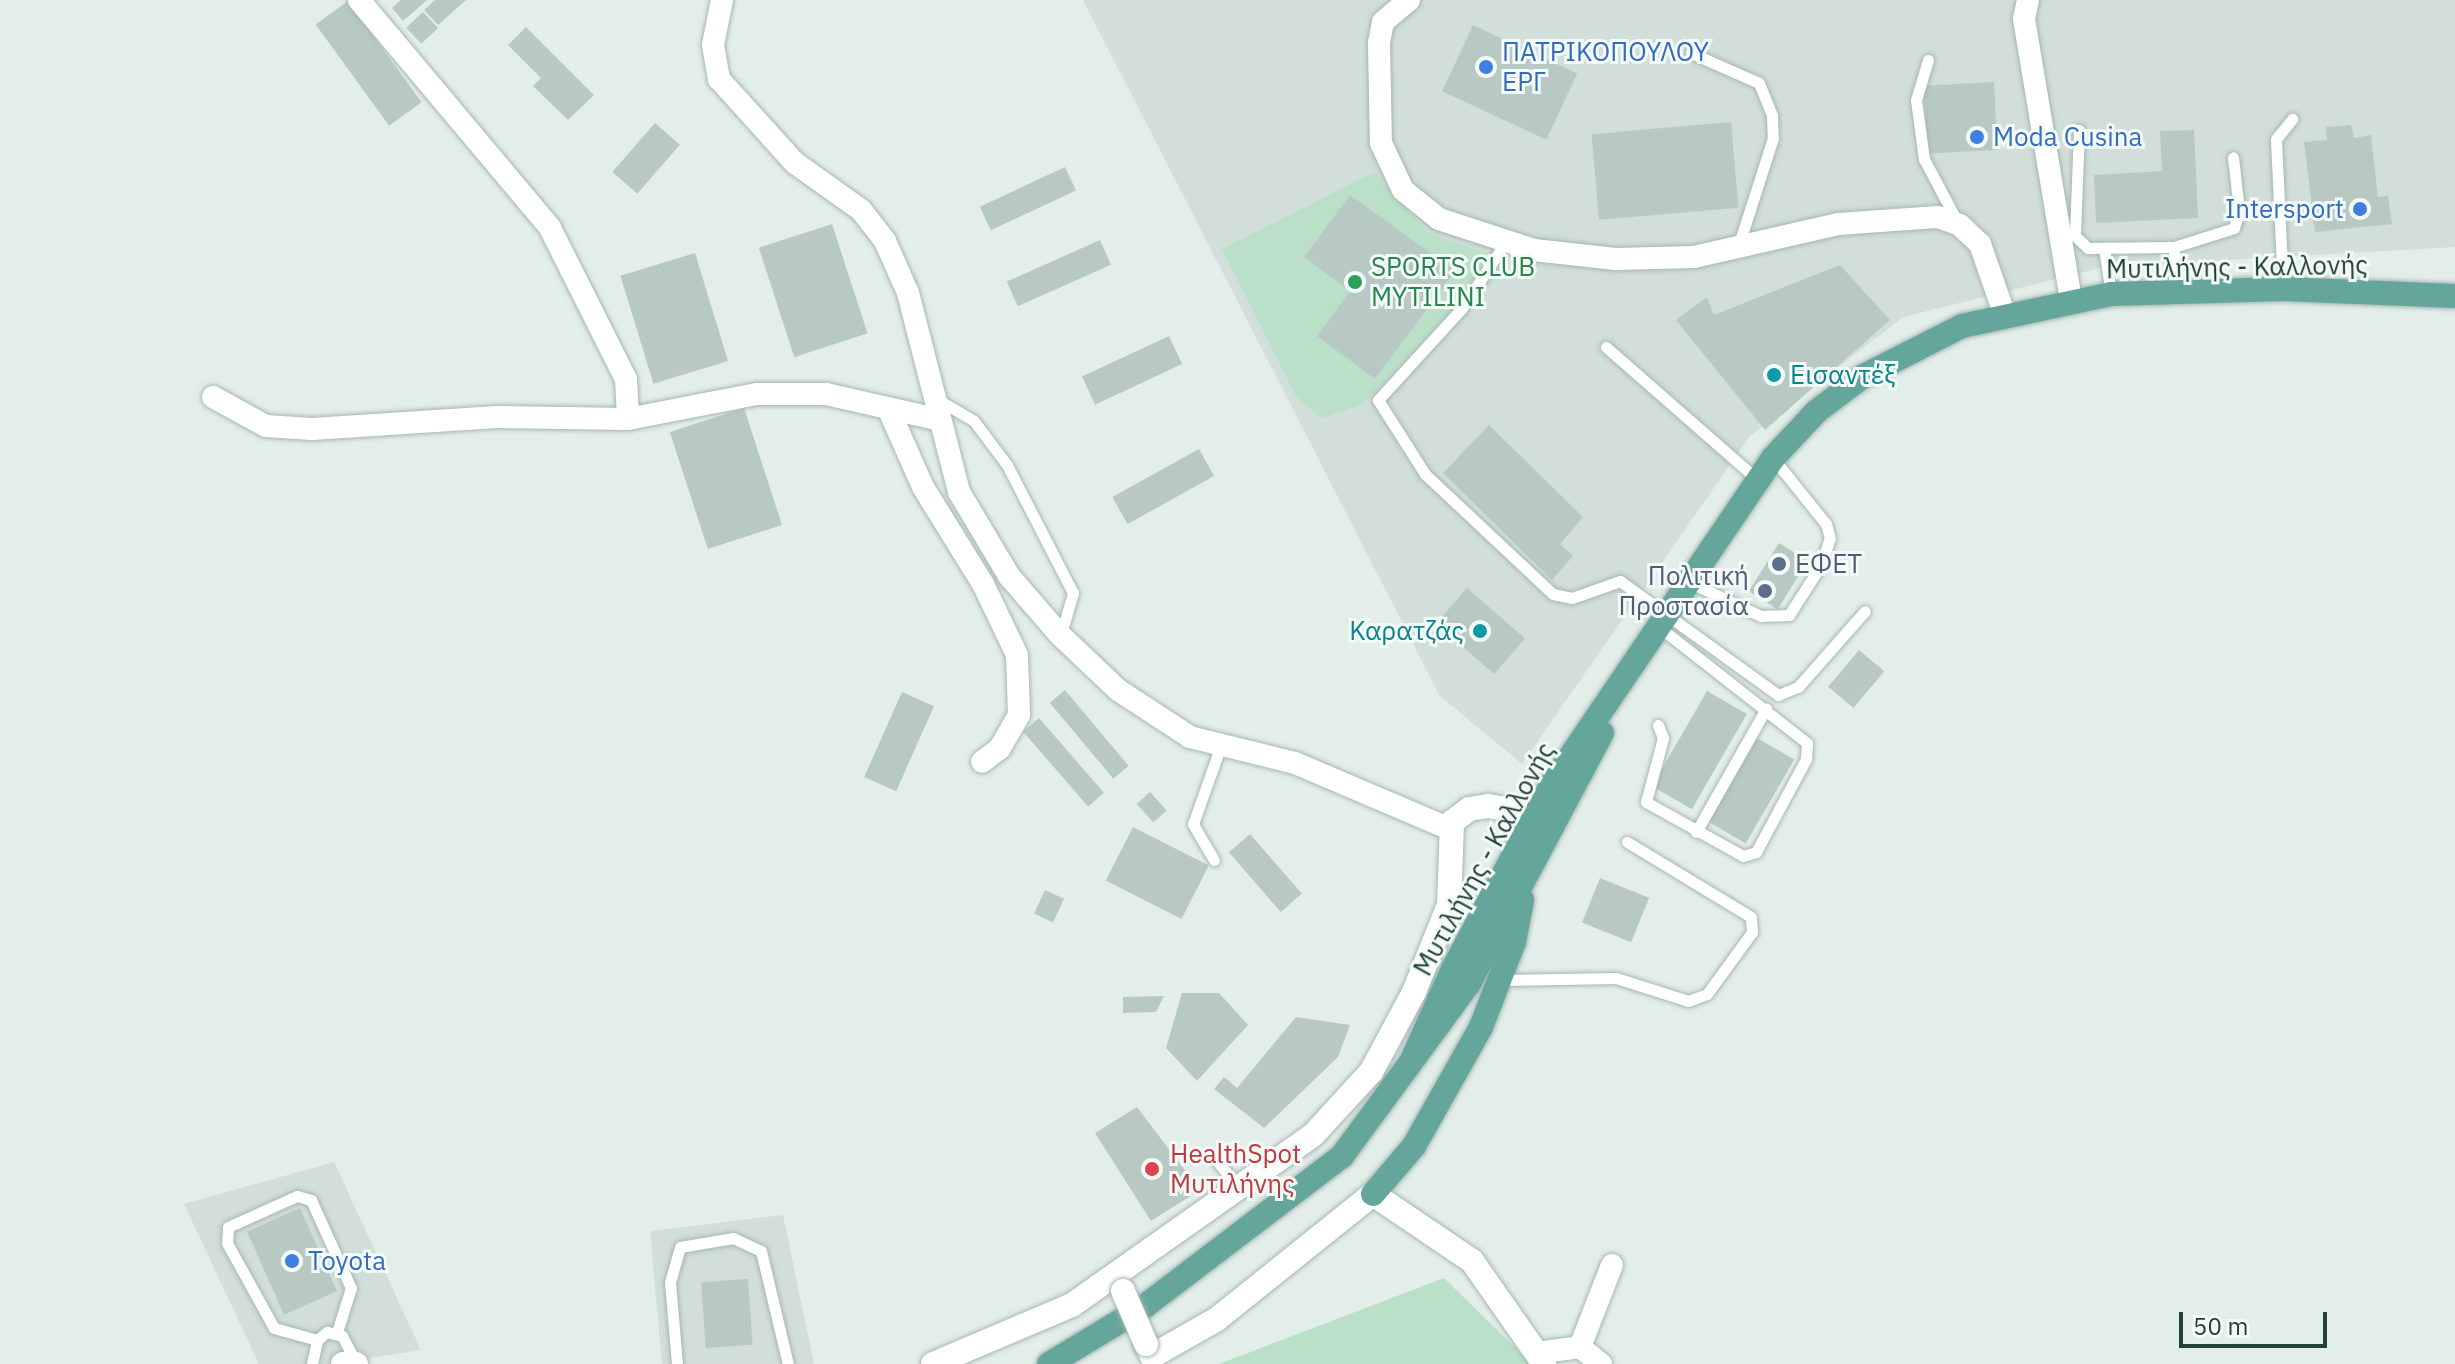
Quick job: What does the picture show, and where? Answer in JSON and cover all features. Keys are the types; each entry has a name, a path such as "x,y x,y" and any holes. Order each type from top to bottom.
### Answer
{"main road":[{"name":"Μυτιλήνης - Καλλονής","path":"1412,1060 1453,969 1663,621 1773,458 1817,411 1862,377 1914,347 2004,313 2111,294 2283,289 2455,296"},
{"name":"Μυτιλήνης - Καλλονής","path":"1049,1364 1145,1306 1317,1180 1349,1148 1469,983 1526,878 1541,827"},
{"path":"1373,1194 1450,1087 1501,980 1526,878"}],"street":[{"path":"359,0 550,228 626,379 628,419"},
{"path":"722,0 713,45 719,79 795,163 861,210 885,241 908,293 936,419 959,492 1009,576 1060,635 1166,725 1221,745 1295,763 1450,829"},
{"path":"1409,0 1383,22 1375,72 1388,170 1420,207 1505,243 1616,259 1694,257 1838,224 1938,217 1960,225 1980,244 2004,313"},
{"path":"2028,0 2024,19 2071,300"},
{"path":"213,397 266,426 312,429 497,417 628,419 757,394 826,394 936,419"},
{"path":"888,408 923,487 983,584 1017,655 1019,715 999,749 982,762"},
{"path":"933,1364 1119,1284 1313,1135 1377,1062 1445,917 1450,829 1469,809 1498,807 1541,827"},
{"path":"1119,1284 1146,1355 1217,1319 1373,1194 1472,1261 1540,1359 1580,1347"},
{"path":"1580,1347 1612,1265"},
{"path":"1580,1347 1601,1364"},
{"path":"343,1364 356,1364"}],"lane":[{"path":"1691,53 1759,83 1772,115 1773,138 1738,247"},
{"path":"1928,60 1916,100 1924,159 1960,225"},
{"path":"2283,289 2276,139 2292,119"},
{"path":"2079,130 2072,227 2088,248 2174,247 2234,228 2239,210 2233,157"},
{"path":"1505,243 1462,308 1379,396 1378,409 1425,474 1553,594 1572,598 1616,580 1803,738 1808,749 1760,849 1743,856 1646,802 1663,738 1658,725"},
{"path":"2174,247 2174,290"},
{"path":"2104,248 2111,294"},
{"path":"1606,347 1758,480"},
{"path":"931,395 974,421 1007,465 1073,593 1060,635"},
{"path":"1689,582 1761,616 1789,615 1821,565 1830,538 1826,524 1773,458"},
{"path":"1663,621 1772,692 1786,695 1865,611"},
{"path":"1696,832 1766,709"},
{"path":"1214,860 1193,824 1221,745"},
{"path":"1501,980 1616,978 1688,1001 1707,994 1752,932 1751,917 1627,842"},
{"path":"1213,1156 1240,1189"},
{"path":"337,1332 317,1340 271,1324 227,1243 228,1227 297,1196 311,1200 351,1288 337,1332 356,1364"},
{"path":"677,1364 670,1282 680,1247 733,1238 761,1251 788,1364"},
{"path":"312,1364 317,1340"}],"shaded area":[{"path":"1083,0 2455,0 2455,247 2104,267 1903,317 1750,436 1522,764 1440,696"},
{"path":"334,1162 421,1350 331,1364 259,1364 184,1204"},
{"path":"783,1215 814,1364 662,1364 650,1231"}],"green space":[{"name":"SPORTS CLUB MYTILINI","path":"1374,172 1427,232 1488,254 1453,310 1363,404 1322,418 1297,398 1222,249"},
{"path":"1444,1278 1532,1364 1219,1364"}],"building":[{"path":"401,0 427,0 403,21 392,8"},
{"path":"435,0 466,0 438,25 424,10"},
{"path":"348,1 421,102 389,126 316,25"},
{"path":"423,12 438,28 421,44 406,28"},
{"path":"1473,25 1577,74 1546,140 1442,91"},
{"path":"526,27 594,95 568,120 533,86 541,78 508,45"},
{"path":"1994,82 1998,150 1928,154 1924,86"},
{"path":"1731,122 1738,208 1599,220 1592,134"},
{"path":"655,123 680,145 637,194 612,172"},
{"path":"2351,125 2354,138 2371,135 2378,197 2388,196 2392,224 2315,232 2304,142 2327,140 2326,127"},
{"path":"2194,130 2198,218 2096,223 2094,175 2162,171 2160,131"},
{"path":"1065,167 1076,191 991,230 980,207"},
{"path":"1350,195 1455,271 1375,379 1317,336 1350,291 1304,257"},
{"path":"832,224 868,333 794,357 759,248"},
{"path":"1100,240 1111,265 1018,306 1007,281"},
{"path":"695,253 728,361 653,384 620,276"},
{"name":"Εισαντέξ","path":"1840,265 1890,320 1765,430 1676,320 1707,297 1714,315"},
{"path":"1169,336 1182,364 1095,405 1082,377"},
{"path":"744,408 782,525 708,549 670,432"},
{"path":"1489,425 1583,517 1560,544 1573,556 1552,580 1443,473"},
{"path":"1199,449 1214,476 1127,524 1112,497"},
{"path":"1779,543 1808,561 1778,609 1749,591"},
{"name":"Καρατζάς","path":"1467,588 1525,639 1494,674 1436,623"},
{"path":"1859,650 1884,671 1853,708 1828,687"},
{"path":"1065,690 1129,766 1113,779 1050,703"},
{"path":"1707,691 1747,714 1692,809 1652,786"},
{"path":"902,692 934,706 896,791 864,777"},
{"path":"1039,718 1104,793 1088,806 1023,732"},
{"path":"1757,738 1794,760 1746,844 1708,822"},
{"path":"1150,792 1167,811 1153,823 1137,804"},
{"path":"1133,827 1209,866 1181,919 1106,880"},
{"path":"1250,834 1302,894 1281,912 1229,852"},
{"path":"1600,878 1649,898 1631,942 1582,923"},
{"path":"1045,890 1064,899 1053,922 1034,914"},
{"path":"1182,993 1219,993 1248,1025 1197,1081 1166,1048"},
{"path":"1164,996 1156,1012 1123,1013 1123,997"},
{"path":"1296,1017 1350,1025 1338,1057 1264,1128 1214,1089 1224,1077 1237,1088"},
{"name":"HealthSpot Μυτιλήνης","path":"1137,1107 1200,1190 1151,1221 1095,1133"},
{"name":"Toyota","path":"300,1208 337,1291 284,1315 247,1232"},
{"path":"748,1279 753,1345 706,1348 701,1282"}],"place":[{"name":"ΠΑΤΡΙΚΟΠΟΥΛΟΥ ΕΡΓ","path":"1486,67"},
{"name":"Moda Cusina","path":"1977,137"},
{"name":"Intersport","path":"2360,209"},
{"name":"SPORTS CLUB MYTILINI","path":"1355,282"},
{"name":"Εισαντέξ","path":"1774,375"},
{"name":"ΕΦΕΤ","path":"1779,564"},
{"name":"Πολιτική Προστασία","path":"1765,591"},
{"name":"Καρατζάς","path":"1480,631"},
{"name":"HealthSpot Μυτιλήνης","path":"1152,1169"},
{"name":"Toyota","path":"292,1261"}]}
